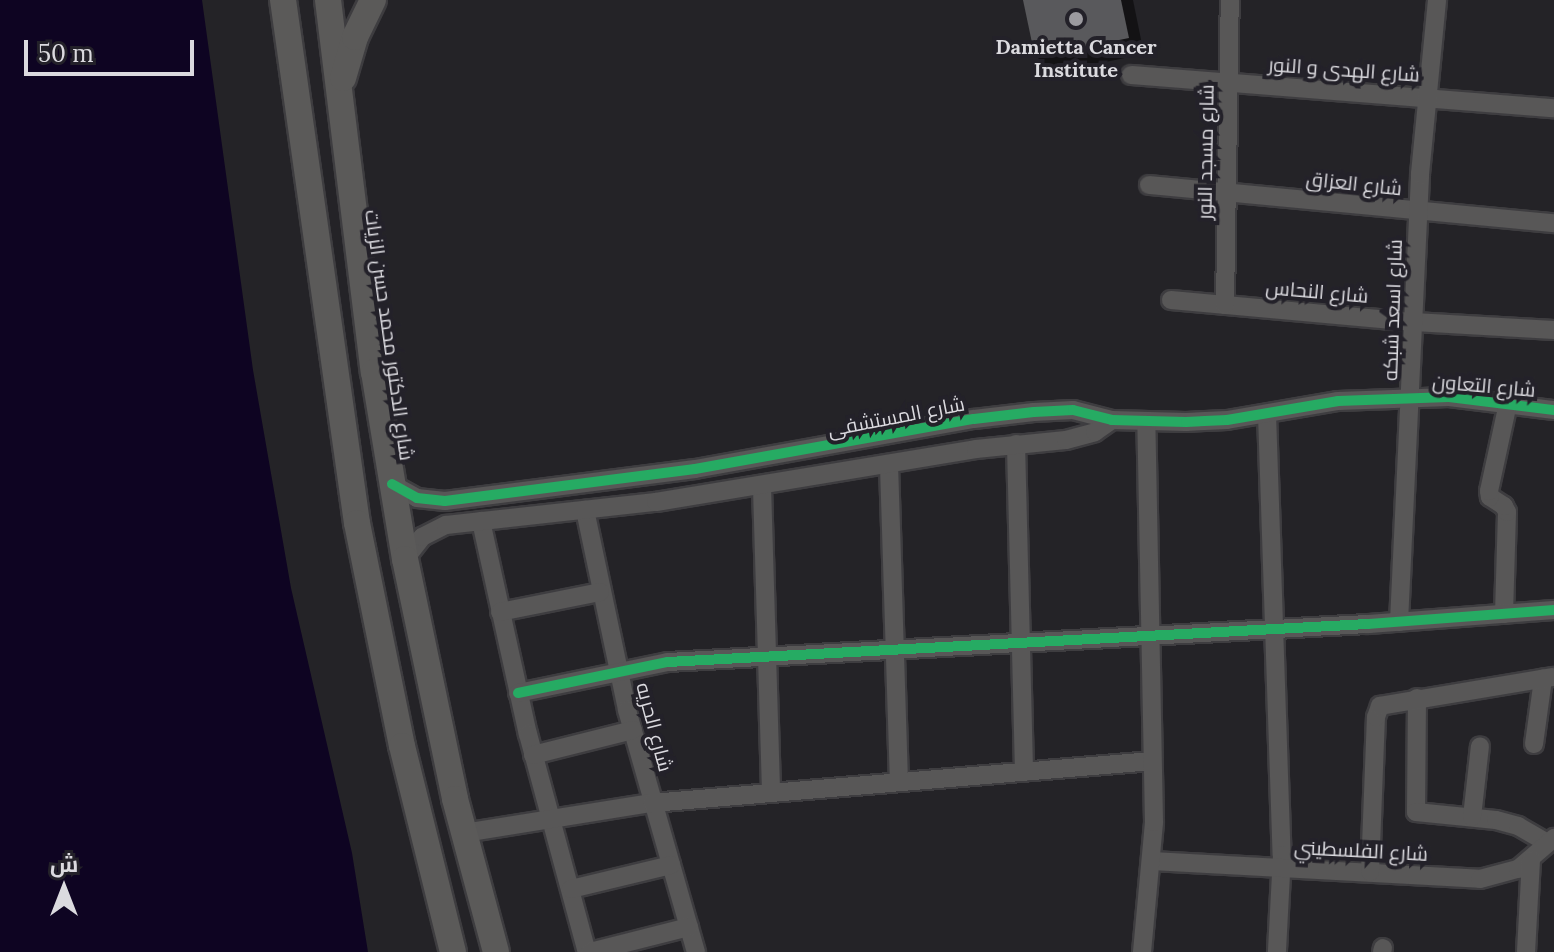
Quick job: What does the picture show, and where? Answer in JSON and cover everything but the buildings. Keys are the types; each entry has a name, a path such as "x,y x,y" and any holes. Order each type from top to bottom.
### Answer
{"street":[{"path":"283,0 357,523 402,746 453,952"},
{"name":"شارع الدكتور محمد حسن الزيات","path":"328,0 374,372 405,559 464,833 496,952"},
{"path":"341,94 355,37 373,0"},
{"name":"شارع مسجد النور","path":"1225,305 1230,0"},
{"name":"شارع اسعد شبكه","path":"1399,622 1418,212 1425,98 1437,0"},
{"name":"شارع الهدى و النور","path":"1131,75 1554,108"},
{"name":"شارع العزاق","path":"1149,185 1554,223"},
{"name":"شارع النحاس","path":"1171,300 1414,322 1554,330"},
{"name":"شارع المستشفى","path":"392,484 408,494 435,501 767,457 1014,413 1073,410 1112,420 1206,421 1338,401 1410,397"},
{"name":"شارع التعاون","path":"1410,397 1508,403 1554,410"},
{"path":"1504,614 1507,512 1490,497 1489,491 1508,403"},
{"path":"1267,414 1282,867 1277,952"},
{"path":"405,559 415,544 437,528 762,487 1016,444 1076,439 1112,420"},
{"path":"1142,952 1152,861 1146,422"},
{"path":"1016,444 1024,772"},
{"path":"889,465 899,782"},
{"path":"762,487 771,793"},
{"path":"550,488 555,514"},
{"name":"شارع الحريه","path":"585,510 600,592 633,730 696,952"},
{"path":"481,521 533,755 589,952 689,927"},
{"path":"500,612 600,592"},
{"path":"518,693 659,662 1399,622 1554,610"},
{"path":"1370,872 1377,711 1385,703 1548,678 1534,744"},
{"path":"1417,698 1413,808 1420,814 1507,822 1550,840"},
{"path":"533,755 633,730"},
{"path":"1472,817 1480,746"},
{"path":"464,833 652,803 1152,761"},
{"name":"شارع الفلسطيني","path":"1152,861 1480,879 1504,875 1531,860 1550,840"},
{"path":"1526,952 1531,860"},
{"path":"571,889 671,865"}],"shaded area":[{"path":"0,0 202,0 253,370 291,588 352,853 368,952 0,952"}],"cycle path":[{"path":"392,484 417,498 445,501 695,469 974,419 1034,412 1073,410 1112,420 1186,422 1227,420 1338,401 1449,397 1554,410"},
{"path":"518,693 668,662 1368,624 1554,610"}],"place":[{"name":"Damietta Cancer Institute","path":"1076,19"}]}
